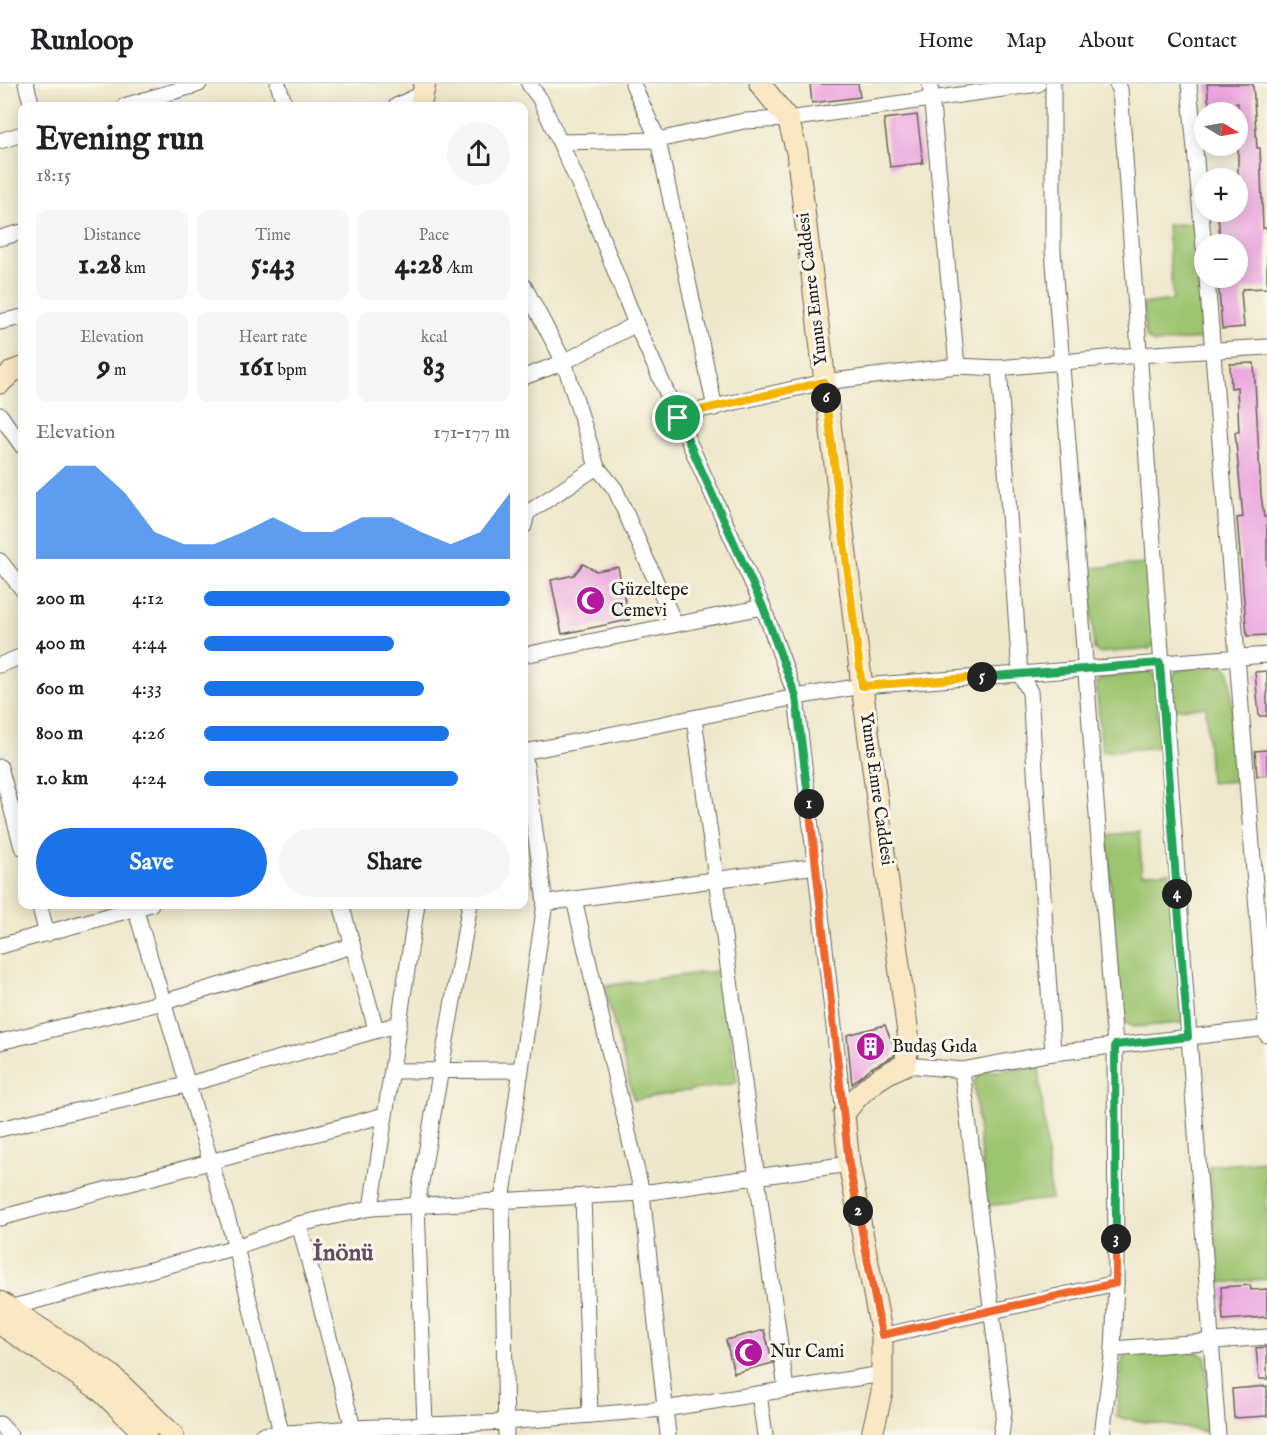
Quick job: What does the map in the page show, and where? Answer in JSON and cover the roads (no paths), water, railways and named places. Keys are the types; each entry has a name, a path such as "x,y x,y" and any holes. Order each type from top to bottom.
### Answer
{"street":[{"path":"26,84 31,102"},
{"path":"278,84 284,102"},
{"path":"529,84 540,99 560,142 636,324 763,607 796,697 849,1164 882,1335 882,1392 872,1435"},
{"path":"633,84 658,140 715,408"},
{"name":"Yunus Emre Caddesi","path":"760,84 788,119 797,152 862,686 907,1015 909,1041 905,1065"},
{"path":"560,142 658,140 744,122 788,119 931,92 1038,84"},
{"path":"1053,84 1053,251 1064,363 1115,1045 1116,1283 1113,1349 1102,1435"},
{"path":"1117,84 1120,89 1218,1435"},
{"path":"1189,84 1203,234"},
{"path":"137,102 194,85"},
{"path":"931,92 957,366"},
{"path":"0,141 18,135"},
{"path":"0,238 18,233"},
{"path":"1208,288 1267,1035"},
{"path":"528,294 564,362 597,467 615,489 675,624"},
{"path":"0,322 18,317"},
{"path":"528,376 564,362 636,324"},
{"path":"678,418 696,411 824,382 957,366 999,368 1138,354 1214,352 1267,347"},
{"path":"999,368 1020,674 1030,692 1053,1053"},
{"path":"0,383 18,369"},
{"path":"0,415 18,440"},
{"path":"528,514 597,467"},
{"path":"0,561 18,584"},
{"path":"528,654 763,607"},
{"path":"528,751 796,697 862,686 1267,655"},
{"path":"0,665 18,658"},
{"path":"694,718 786,1389"},
{"path":"0,767 18,832"},
{"path":"505,1429 502,1201 544,903 528,782"},
{"path":"544,903 816,866"},
{"path":"574,899 642,1193 668,1435"},
{"path":"40,909 47,934"},
{"path":"0,946 128,909"},
{"path":"135,909 236,1246 281,1432"},
{"path":"342,909 376,1029"},
{"path":"371,1208 416,909"},
{"path":"425,1425 417,1205 469,909"},
{"path":"0,1042 164,1002 352,946"},
{"path":"0,1129 186,1085 399,1024"},
{"path":"844,1114 865,1088 878,1078 905,1065 962,1070 1053,1053 1267,1028"},
{"path":"392,1071 521,1070"},
{"path":"962,1070 989,1311 1004,1413 1001,1435"},
{"path":"0,1218 385,1116"},
{"path":"3,1312 236,1246 298,1224 371,1208 642,1193 849,1164"},
{"path":"583,1196 590,1415"},
{"path":"298,1224 352,1431"},
{"path":"882,1335 1116,1283"},
{"path":"3,1312 100,1390 146,1435"},
{"path":"3,1312 110,1374 173,1435"},
{"path":"1113,1349 1267,1337"},
{"path":"262,1435 281,1432 352,1431 425,1425 505,1429 590,1415 664,1409 882,1374"},
{"path":"759,1394 765,1435"},
{"path":"0,1424 10,1435"}],"place":[{"name":"Güzeltepe Cemevi","path":"590,600"},
{"name":"Budaş Gıda","path":"871,1047"},
{"name":"Nur Cami","path":"749,1352"}],"district":[{"name":"İnönü","path":"343,1253"}]}
